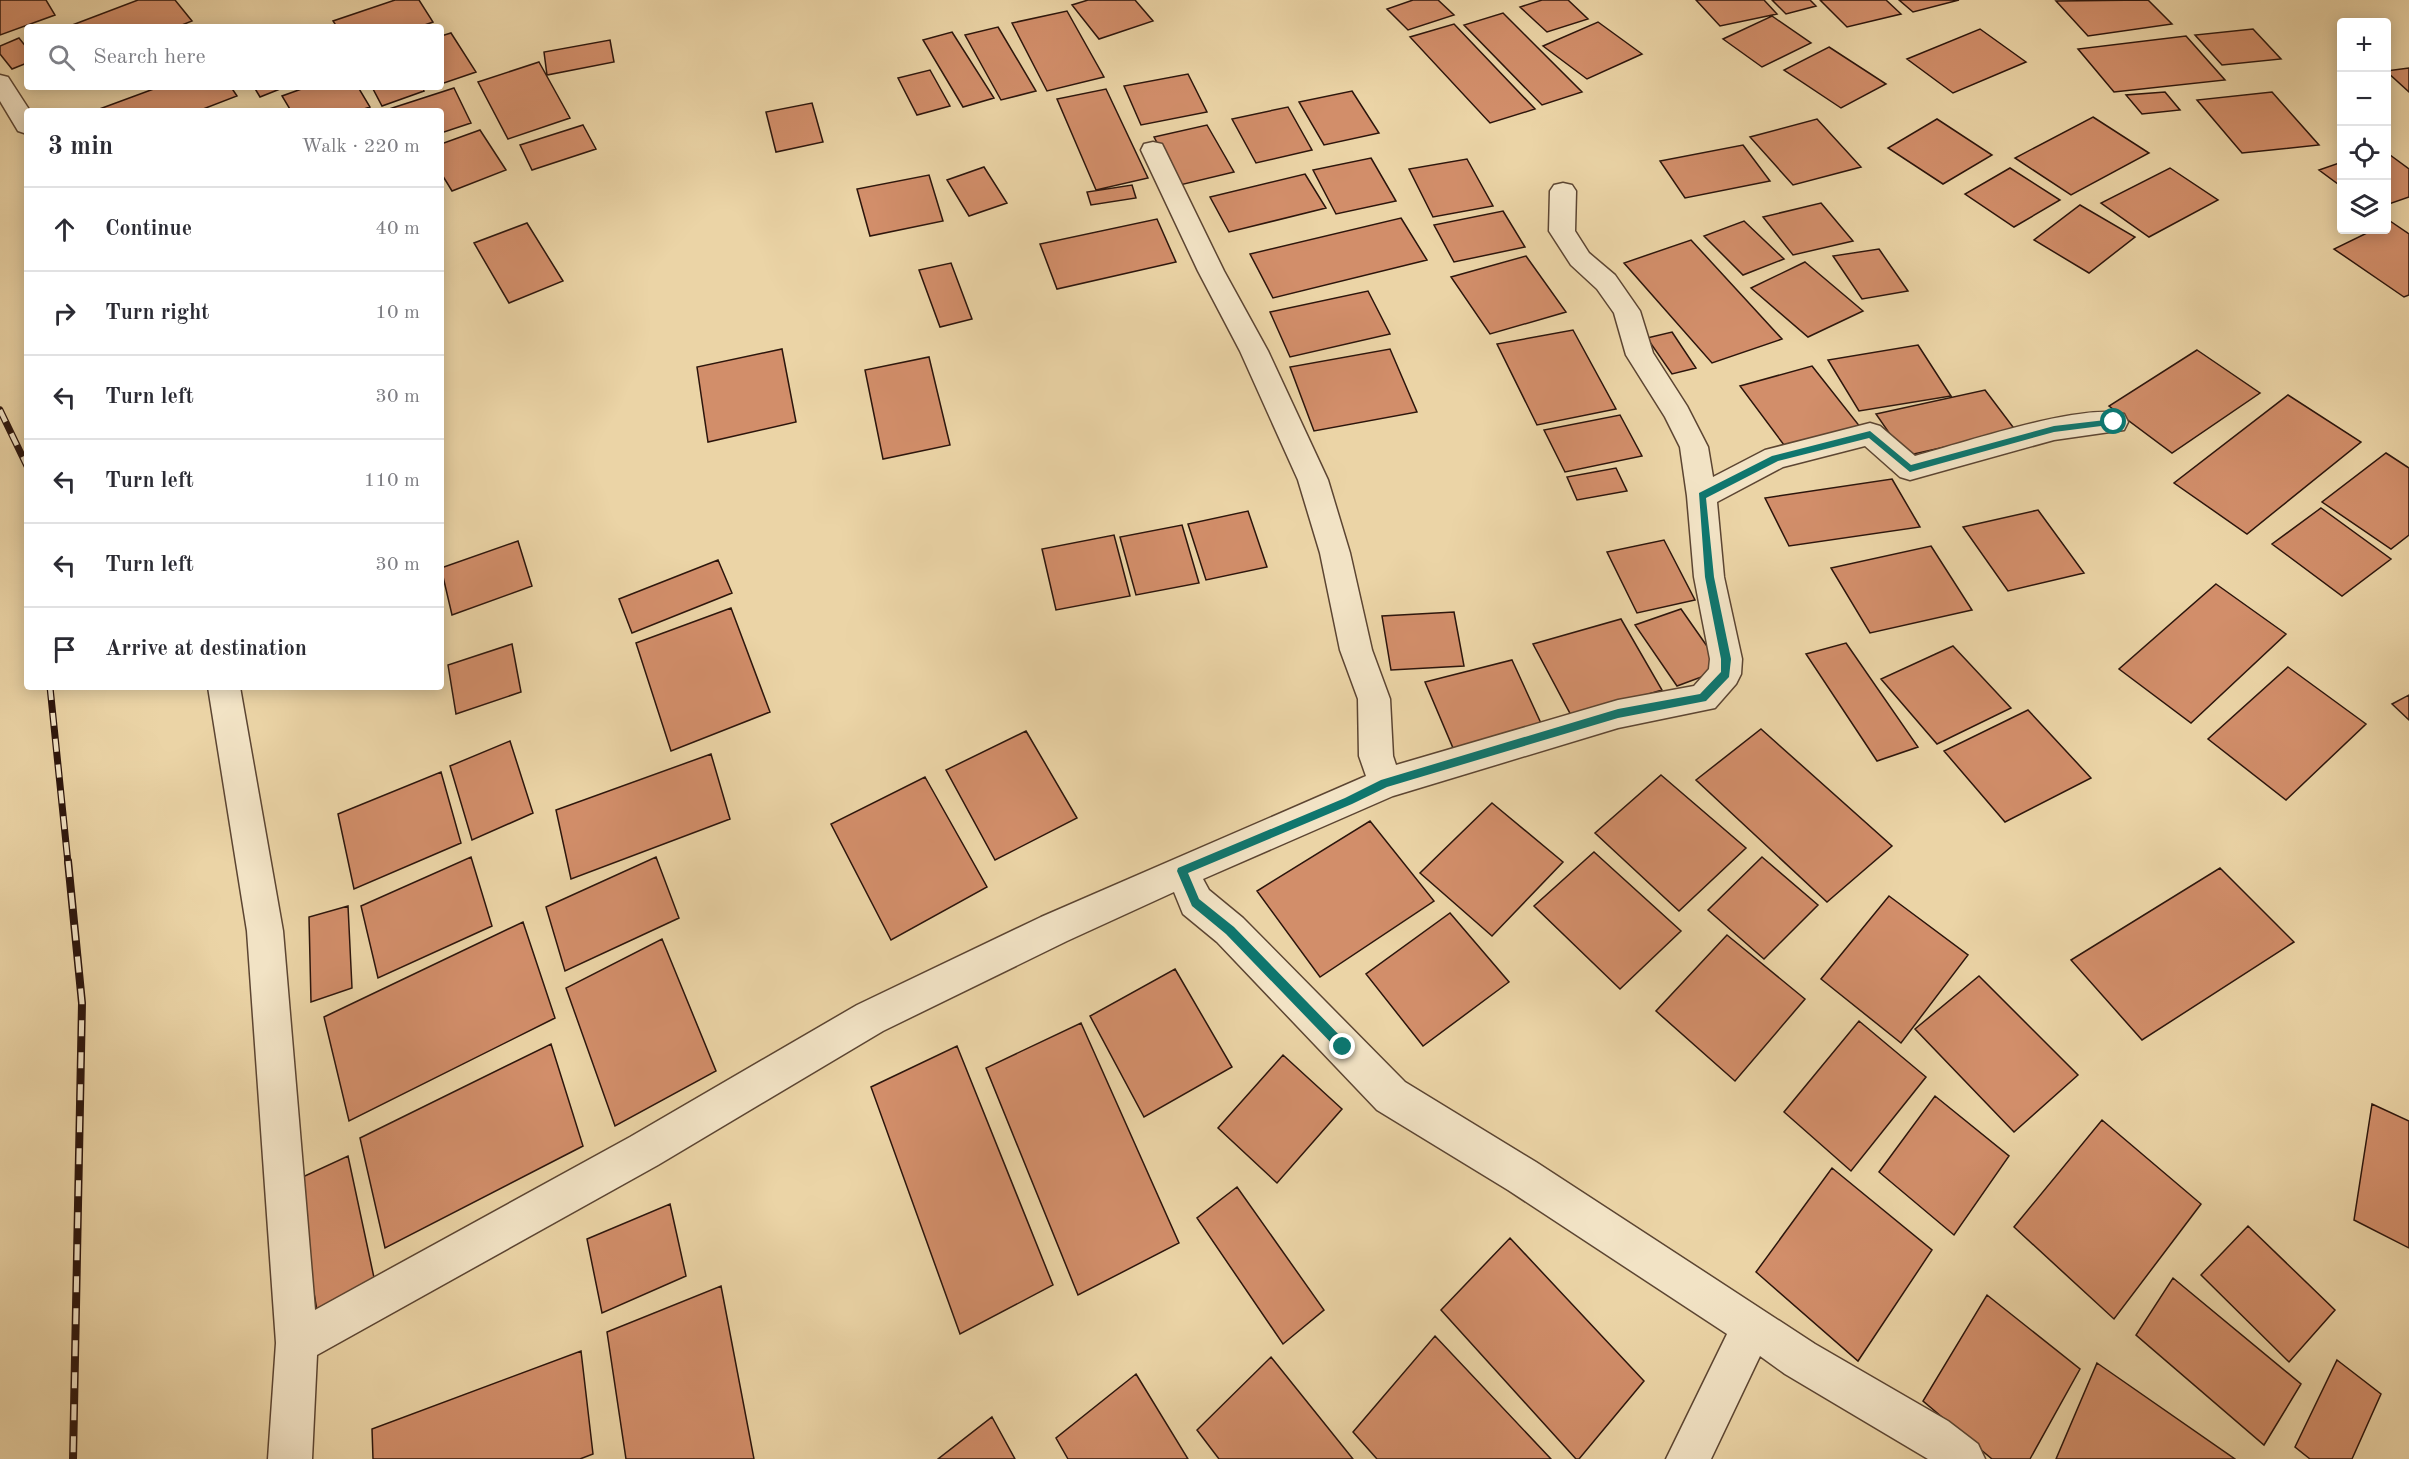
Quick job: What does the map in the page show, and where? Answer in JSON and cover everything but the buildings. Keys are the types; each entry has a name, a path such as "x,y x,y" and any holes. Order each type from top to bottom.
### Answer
{"street":[{"path":"0,82 24,121"},
{"path":"1153,150 1211,271 1254,351 1313,480 1335,554 1356,650 1374,699 1376,756 1385,783"},
{"path":"297,1343 644,1151 870,1018 1054,928 1385,783 1618,714 1702,698 1725,674 1726,659 1709,577 1702,496 1694,447 1677,413 1640,355 1627,311 1606,282 1580,259 1562,231 1563,191"},
{"path":"1702,496 1775,459 1870,434 1910,469 2054,429 2114,422"},
{"path":"225,690 266,931 297,1343 290,1459"},
{"path":"1182,871 1196,902 1230,930 1391,1096 1522,1176 1754,1326 1800,1359 1933,1436 1963,1459"},
{"path":"1688,1459 1754,1326"}],"railway":[{"path":"0,410 24,460"},
{"path":"50,690 68,863"},
{"path":"68,861 82,1003 73,1459"}],"route":[{"path":"1343,1047 1230,930 1196,902 1182,871 1385,783 1618,714 1702,698 1725,674 1726,659 1709,577 1702,496 1775,459 1870,434 1910,469 2054,429 2114,422"}]}
